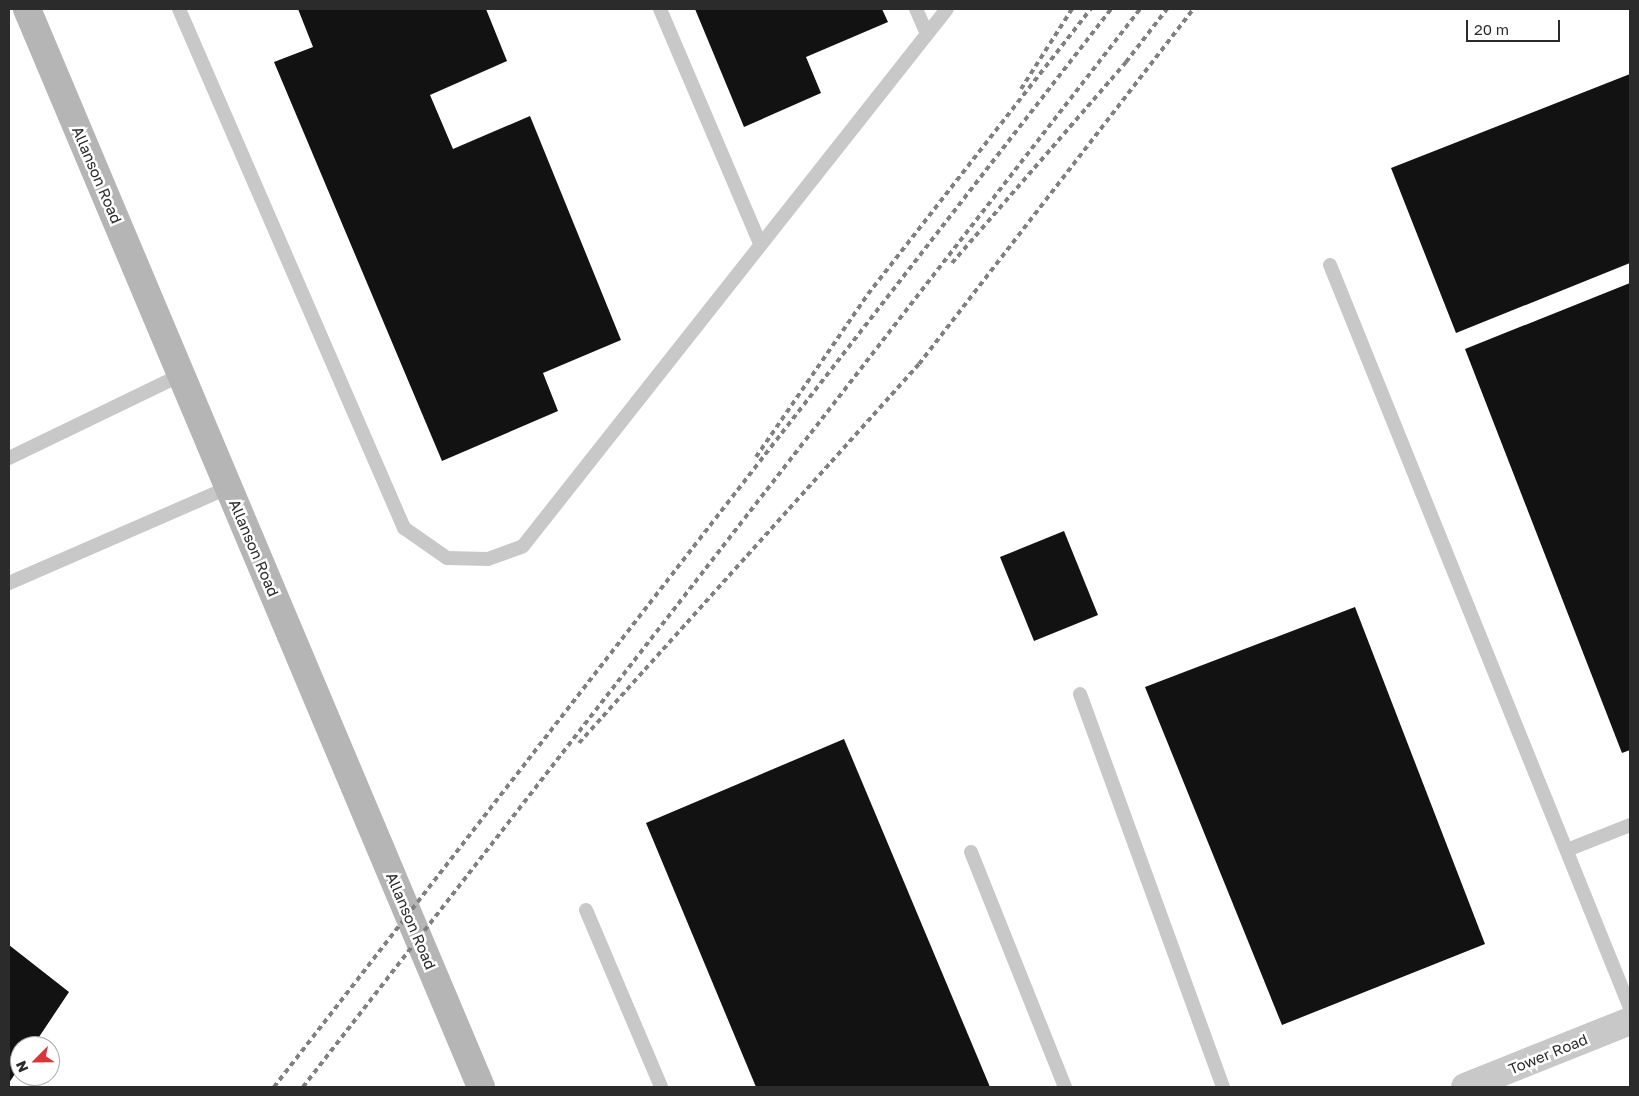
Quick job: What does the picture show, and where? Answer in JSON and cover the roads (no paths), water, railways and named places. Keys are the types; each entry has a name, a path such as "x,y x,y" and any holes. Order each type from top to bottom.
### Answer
{"street":[{"name":"Allanson Road","path":"27,9 481,1087"},
{"name":"Tower Road","path":"1465,1087 1494,1082 1630,1021"}],"lane":[{"path":"179,9 404,528 447,558 488,559 523,546 947,9"},
{"path":"660,9 760,244"},
{"path":"916,9 927,34"},
{"path":"1330,265 1630,1008"},
{"path":"9,458 181,375"},
{"path":"9,583 228,488"},
{"path":"1080,694 1223,1087"},
{"path":"1566,850 1630,825"},
{"path":"971,852 1064,1087"},
{"path":"586,910 661,1087"}],"railway":[{"path":"1021,89 1072,9"},
{"path":"756,457 868,294 1091,9"},
{"path":"274,1087 1111,9"},
{"path":"303,1087 1140,9"},
{"path":"952,263 1126,62 1167,9"},
{"path":"579,743 919,364 1193,9"}]}
